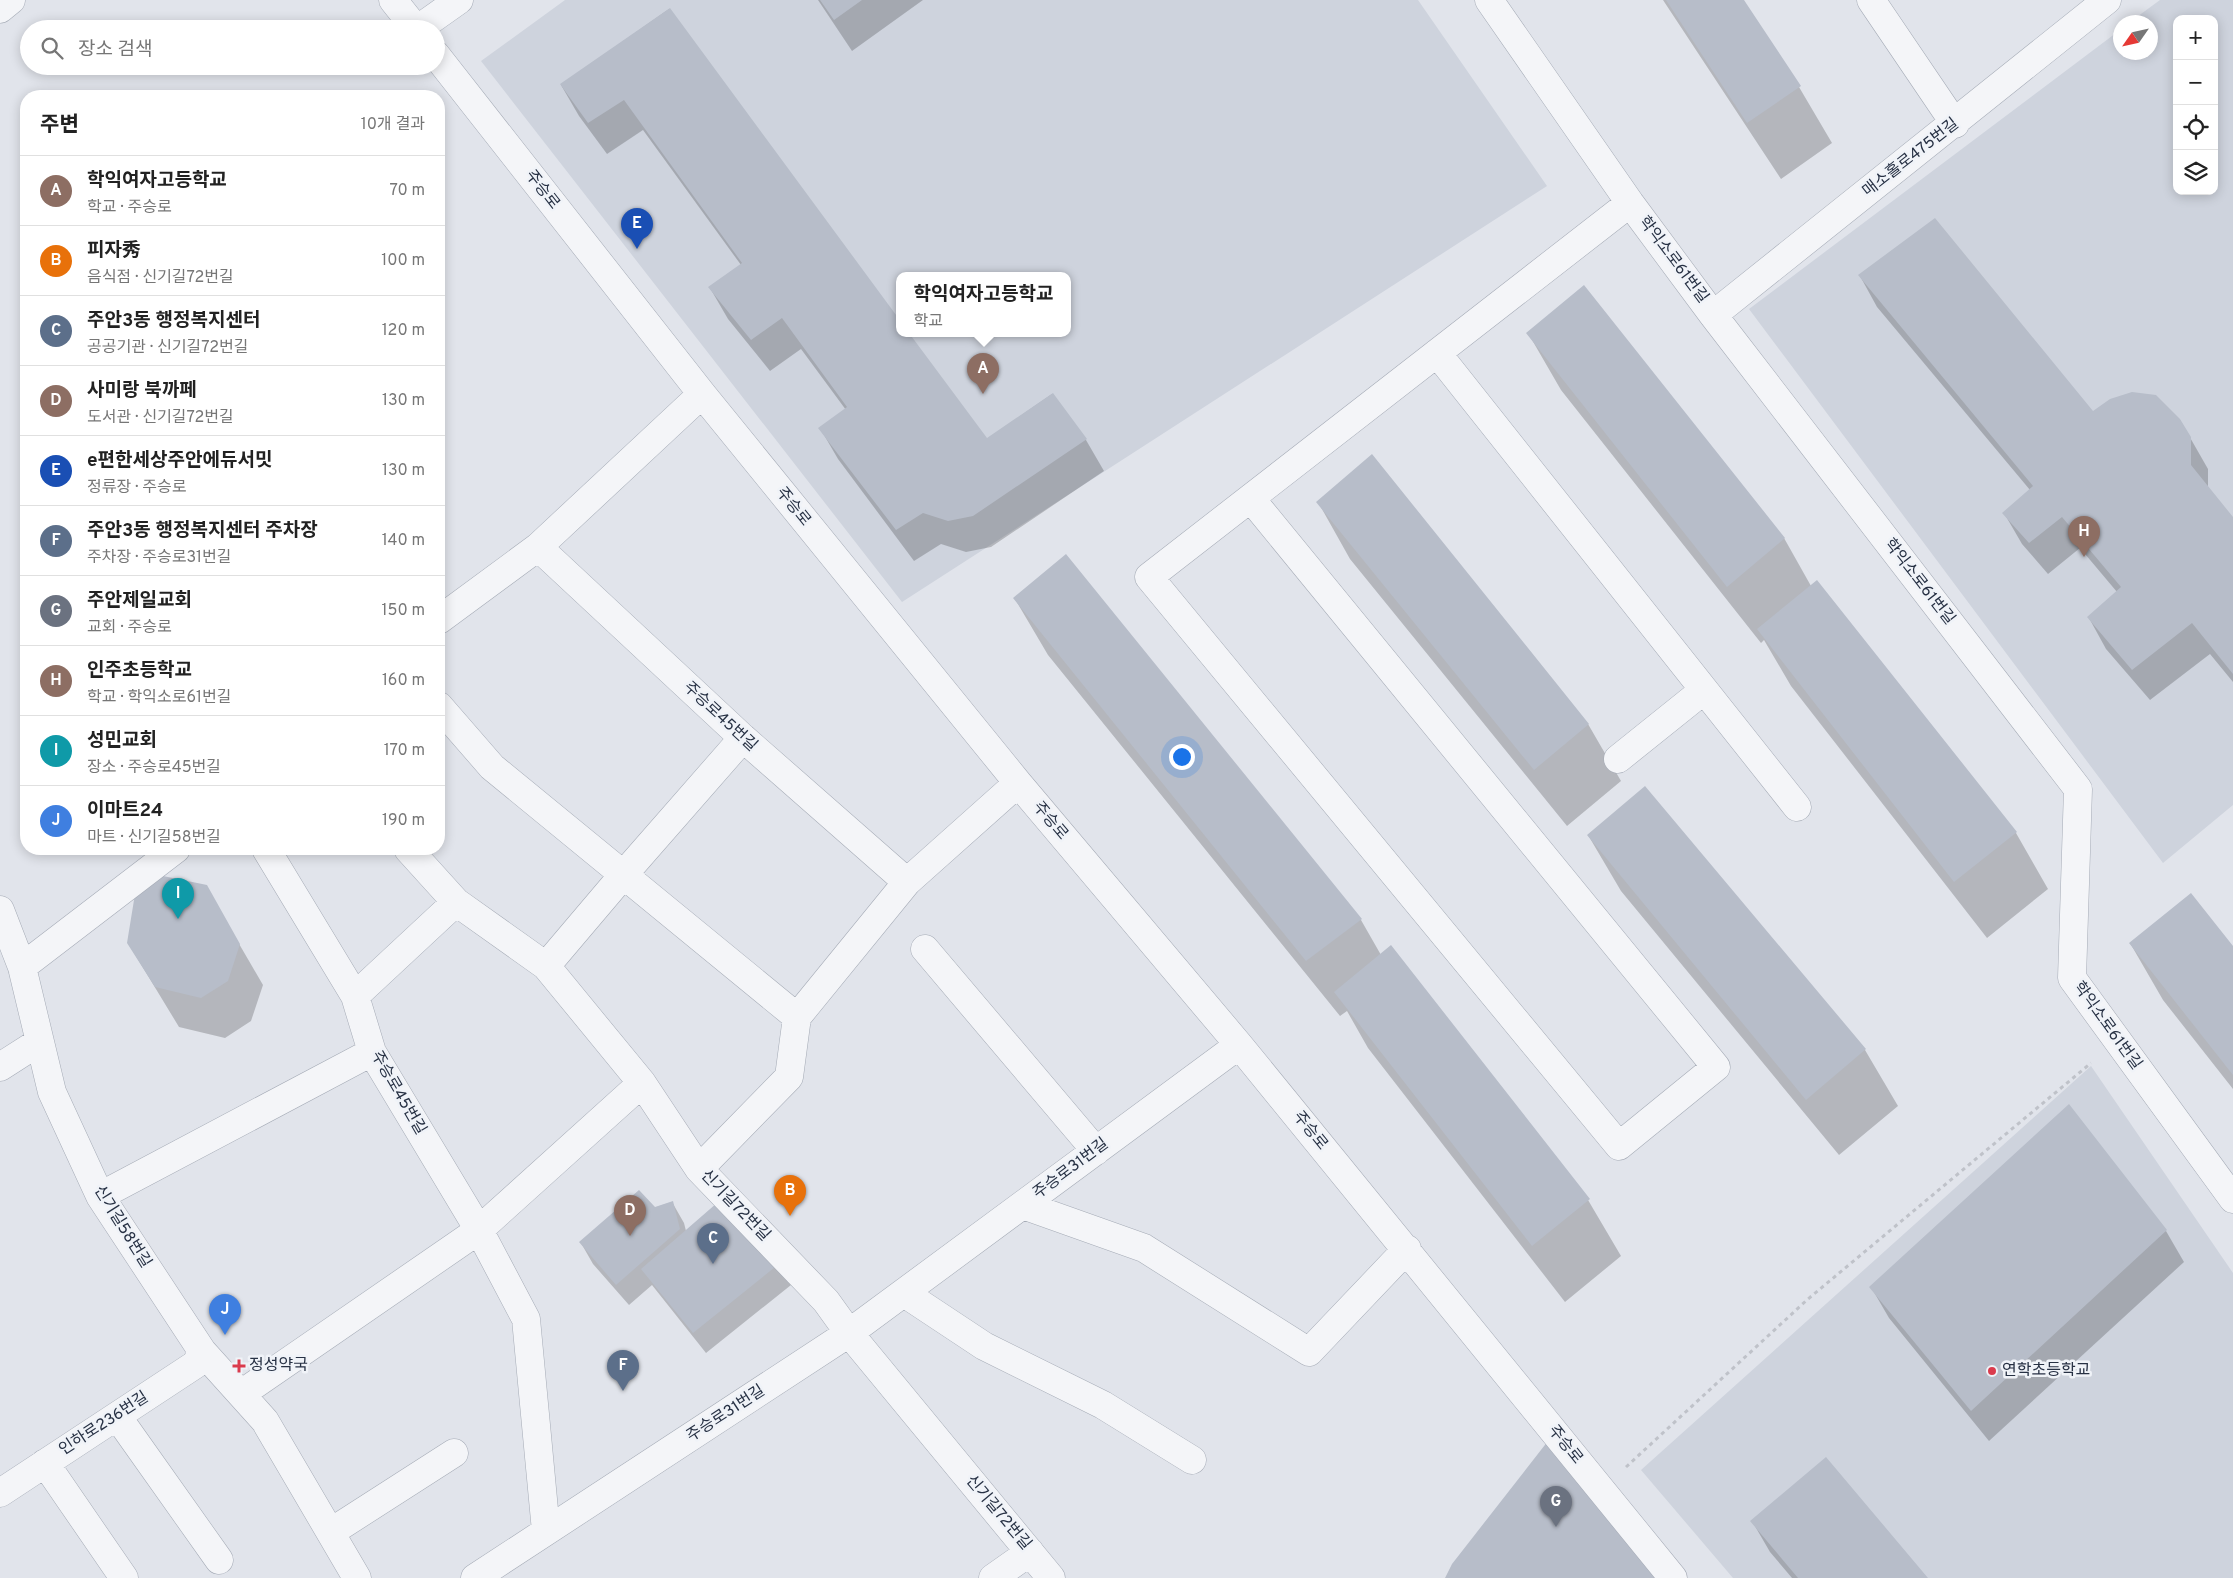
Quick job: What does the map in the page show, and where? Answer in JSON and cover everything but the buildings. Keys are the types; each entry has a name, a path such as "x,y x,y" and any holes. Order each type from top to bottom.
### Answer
{"street":[{"path":"0,9 11,0"},
{"path":"393,0 410,20"},
{"path":"430,20 459,0"},
{"name":"학익소로61번길","path":"1488,0 1630,203 2078,789 2072,978 2233,1199"},
{"path":"1872,0 1955,124"},
{"name":"매소홀로475번길","path":"1714,315 1955,124 2107,0"},
{"name":"주승로","path":"445,66 702,394 1018,783 1239,1044 1673,1578"},
{"path":"1252,500 1716,1067 1619,1146 1149,577 1630,203"},
{"path":"1437,353 1797,807"},
{"path":"445,616 538,547 702,394"},
{"name":"주승로45번길","path":"538,547 743,738 907,882"},
{"path":"1618,759 1704,690"},
{"path":"445,713 492,766 797,1017"},
{"path":"546,966 743,738"},
{"path":"698,1169 789,1077 797,1017 907,882 1018,783"},
{"path":"22,967 168,855"},
{"name":"주승로45번길","path":"270,855 355,996 372,1052 479,1230 526,1319 546,1531"},
{"name":"신기길72번길","path":"413,855 456,902 546,966 642,1083 698,1169 826,1301 849,1333 1052,1578"},
{"path":"355,996 456,902"},
{"name":"신기길58번길","path":"0,910 22,967 52,1092 100,1196 202,1351 265,1421 357,1578"},
{"path":"925,949 1096,1150"},
{"path":"0,1067 40,1042"},
{"name":"주승로31번길","path":"475,1578 849,1333 1239,1044"},
{"path":"100,1196 372,1052"},
{"path":"241,1394 479,1230 642,1083"},
{"path":"1023,1205 1144,1248 1309,1352 1406,1249"},
{"path":"904,1294 984,1346 1103,1404 1192,1460"},
{"name":"인하로236번길","path":"0,1492 196,1364 202,1351"},
{"path":"117,1416 219,1560"},
{"path":"330,1532 454,1453"},
{"path":"45,1463 124,1578"},
{"path":"993,1578 1030,1552"}],"path":[{"path":"1601,1490 1808,1298 2118,1040"}],"shaded area":[{"path":"565,0 1418,0 1547,186 902,602 481,61"},
{"path":"2160,0 2233,0 2233,805 2163,863 1749,309 2113,35 2113,60 2158,60 2158,15 2140,15"},
{"name":"연학초등학교","path":"2091,1066 2233,1273 2233,1578 1733,1578 1641,1470"}],"place":[{"name":"e편한세상주안에듀서밋","path":"637,249"},
{"name":"학익여자고등학교","path":"983,394"},
{"name":"인주초등학교","path":"2084,557"},
{"name":"성민교회","path":"178,919"},
{"name":"피자秀","path":"790,1216"},
{"name":"사미랑 북까페","path":"630,1236"},
{"name":"주안3동 행정복지센터","path":"713,1264"},
{"name":"이마트24","path":"225,1335"},
{"name":"정성약국","path":"239,1366"},
{"name":"연학초등학교","path":"1992,1371"},
{"name":"주안3동 행정복지센터 주차장","path":"623,1391"},
{"name":"주안제일교회","path":"1556,1527"}]}
